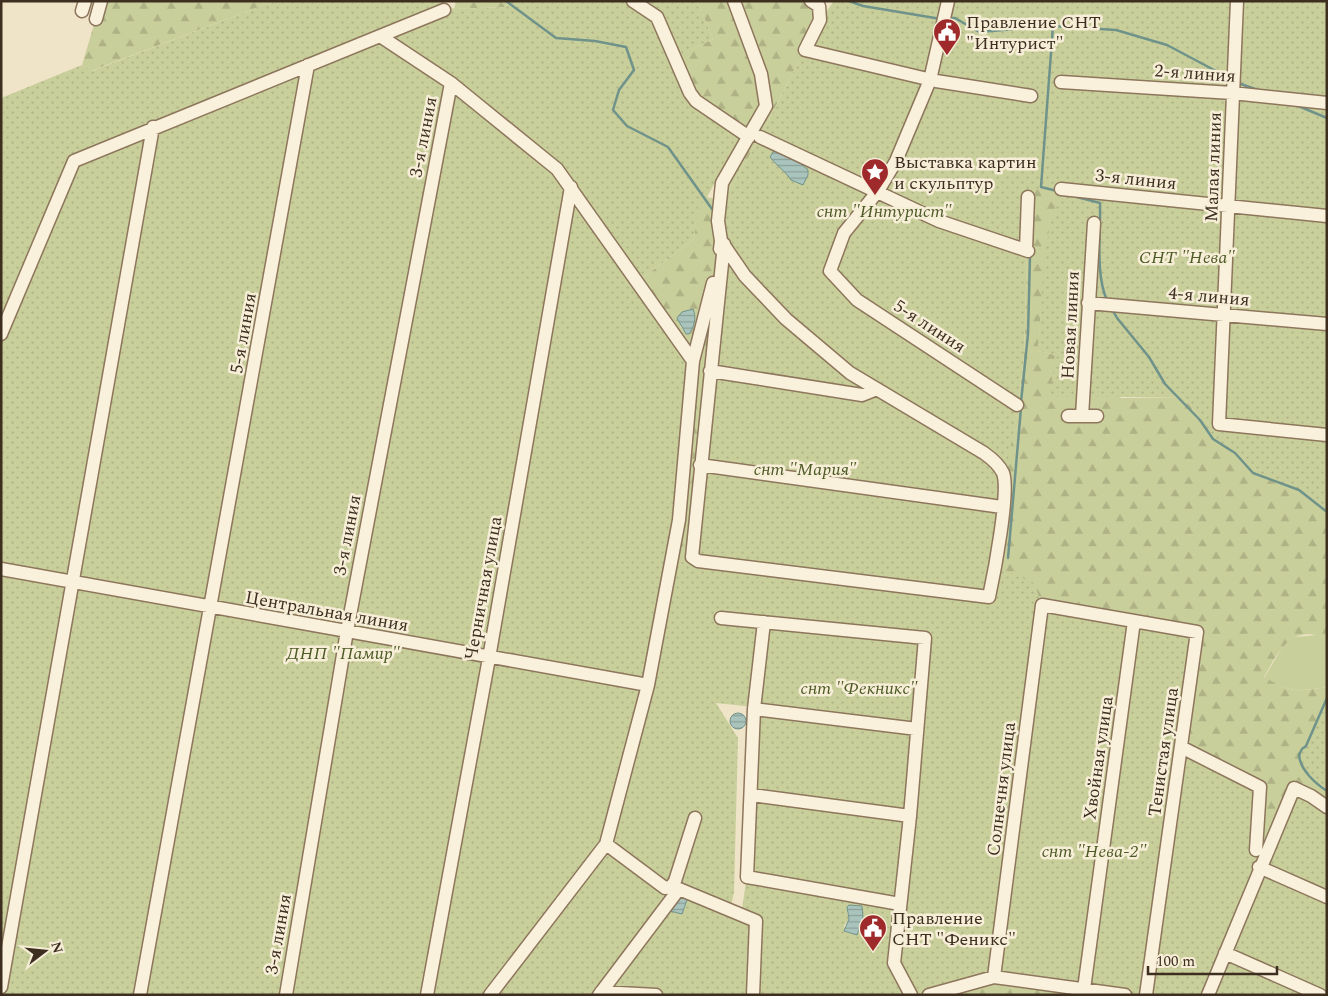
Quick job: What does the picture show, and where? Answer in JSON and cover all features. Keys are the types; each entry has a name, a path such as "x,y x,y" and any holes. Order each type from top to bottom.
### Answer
{"street":[{"path":"96,19 101,1"},
{"path":"632,1 657,17 690,93 696,101 754,137 878,191 939,221 1027,251 1028,197"},
{"path":"722,243 745,276 786,319 850,373 984,453 995,462 1003,473 1002,507 997,560 989,596 698,561 692,557 691,551 722,243 718,221 722,183 754,137 766,106 761,74 734,1"},
{"path":"811,1 819,6 820,20 805,50 930,80 1031,96"},
{"name":"Малая линия","path":"1237,1 1230,207 1219,424 1327,435"},
{"path":"1,334 74,162 153,127 444,10"},
{"path":"878,191 896,161 930,80 946,13"},
{"path":"380,36 451,83 557,169 692,361"},
{"name":"5-я линия","path":"140,995 308,65"},
{"name":"2-я линия","path":"1061,82 1233,85 1327,103"},
{"name":"3-я линия","path":"286,995 347,631 451,83"},
{"path":"1,987 153,127"},
{"name":"Черничная улица","path":"427,995 489,658 571,187"},
{"name":"3-я линия","path":"1061,189 1327,216"},
{"name":"5-я линия","path":"878,191 844,233 830,271 857,300 1017,404"},
{"name":"Новая линия","path":"1082,416 1094,223"},
{"path":"490,995 606,844 648,685 679,520 692,361 722,243"},
{"name":"4-я линия","path":"1088,303 1327,324"},
{"path":"710,371 862,395 877,389"},
{"path":"1068,416 1098,416"},
{"path":"700,465 1002,507"},
{"name":"Центральная линия","path":"1,569 648,685"},
{"name":"Солнечня улица","path":"994,977 1042,605 1134,621"},
{"path":"721,618 925,638 910,816 894,963 911,995"},
{"name":"Тенистая улица","path":"1134,621 1198,632 1146,995"},
{"name":"Хвойная улица","path":"1084,989 1134,621"},
{"path":"764,622 754,709 752,795 747,877 900,904"},
{"path":"754,709 917,729"},
{"path":"1181,747 1260,787 1259,867 1208,995"},
{"path":"1260,853 1294,788 1311,796 1327,807"},
{"path":"752,795 910,816"},
{"path":"606,844 665,888 671,888 675,881 695,818"},
{"path":"1259,867 1327,897"},
{"path":"600,993 679,889 756,921 754,995"},
{"path":"1224,953 1320,995"},
{"path":"929,995 994,977 1125,995"},
{"path":"600,993 656,995"}],"green space":[{"path":"101,1 274,1 91,71 82,65"},
{"path":"274,1 443,1 454,9 505,7 511,1 697,1 713,39 677,56 690,93 743,133 707,197 698,207 694,239 637,282 692,362 672,560 690,563 726,196 760,137 820,20 834,1 1327,1 1327,511 1299,490 1253,473 1235,453 1213,439 1198,415 1183,397 1050,397 1055,355 1038,351 1044,259 1050,225 1061,189 1041,187 1029,192 1024,357 1017,414 1007,466 1003,472 996,569 1007,571 1034,583 1042,605 1197,632 1182,742 1260,787 1256,856 1262,859 1292,792 1327,807 1327,995 1123,995 988,979 929,995 1,995 1,98 82,65 92,71","holes":["716,703 754,707 747,875 741,916 730,911 734,892 738,738","847,911 863,918 857,935 846,932 844,926 849,919"]},
{"path":"456,1 510,1 505,7 454,9"},
{"path":"697,1 811,1 820,20 760,137 726,196 717,263 704,312 713,337 690,563 672,560 637,282 694,239 697,207 707,197 719,200 749,137 696,101 674,57 713,39","holes":["695,317 691,331 686,334 680,326"]},
{"path":"1041,187 1061,189 1045,259 1038,351 1055,355 1121,398 1183,397 1198,415 1213,439 1235,453 1253,473 1299,490 1327,511 1327,639 1315,635 1295,637 1281,649 1264,677 1294,690 1327,687 1327,698 1306,746 1303,748 1305,762 1311,777 1327,790 1327,807 1262,860 1256,856 1182,743 1042,605 996,569 1003,473 1017,414 1024,357 1029,191"},
{"path":"1317,635 1327,639 1327,687 1294,690 1264,678 1284,644 1294,637"},
{"path":"1327,698 1327,790 1316,784 1299,760"},
{"path":"988,979 1123,995 929,995"}],"water":[{"path":"775,149 800,163 808,170 808,175 803,185 791,180 770,157"},
{"path":"693,309 695,316 694,325 689,334 686,334 677,318 682,312"},
{"path":"738,713 746,721 738,729 730,721"},
{"path":"680,896 687,900 682,914 670,911"},
{"path":"849,905 862,906 863,918 857,935 844,931 849,919 847,907"}],"waterway":[{"path":"506,1 556,38 595,41 626,47 634,70 619,90 613,110 627,126 668,147 712,209"},
{"path":"849,1 863,6 941,19"},
{"path":"949,18 955,18 979,32 1053,26 1116,30 1167,45 1231,79"},
{"path":"1053,26 1041,187 1057,191"},
{"path":"1238,83 1258,90"},
{"path":"1296,105 1327,118"},
{"path":"1077,197 1100,203 1099,252 1101,278 1107,300"},
{"path":"1021,402 1028,334 1030,256"},
{"path":"1112,309 1117,318 1149,357 1165,384 1200,420 1213,439 1235,453 1253,473 1299,490 1327,512"},
{"path":"1008,558 1021,408"},
{"path":"1327,698 1306,746 1299,755 1305,771 1318,785 1327,791"}],"place":[{"name":"Правление СНТ \"Интурист\"","path":"947,56"},
{"name":"Выставка картин и скульптур","path":"875,196"},
{"name":"Правление СНТ \"Феникс\"","path":"873,952"}],"park label":[{"name":"снт \"Интурист\"","path":"884,211"},
{"name":"СНТ \"Нева\"","path":"1187,257"},
{"name":"снт \"Мария\"","path":"805,469"},
{"name":"ДНП \"Памир\"","path":"343,653"},
{"name":"снт \"Фекникс\"","path":"859,688"},
{"name":"снт \"Нева-2\"","path":"1094,851"}]}
